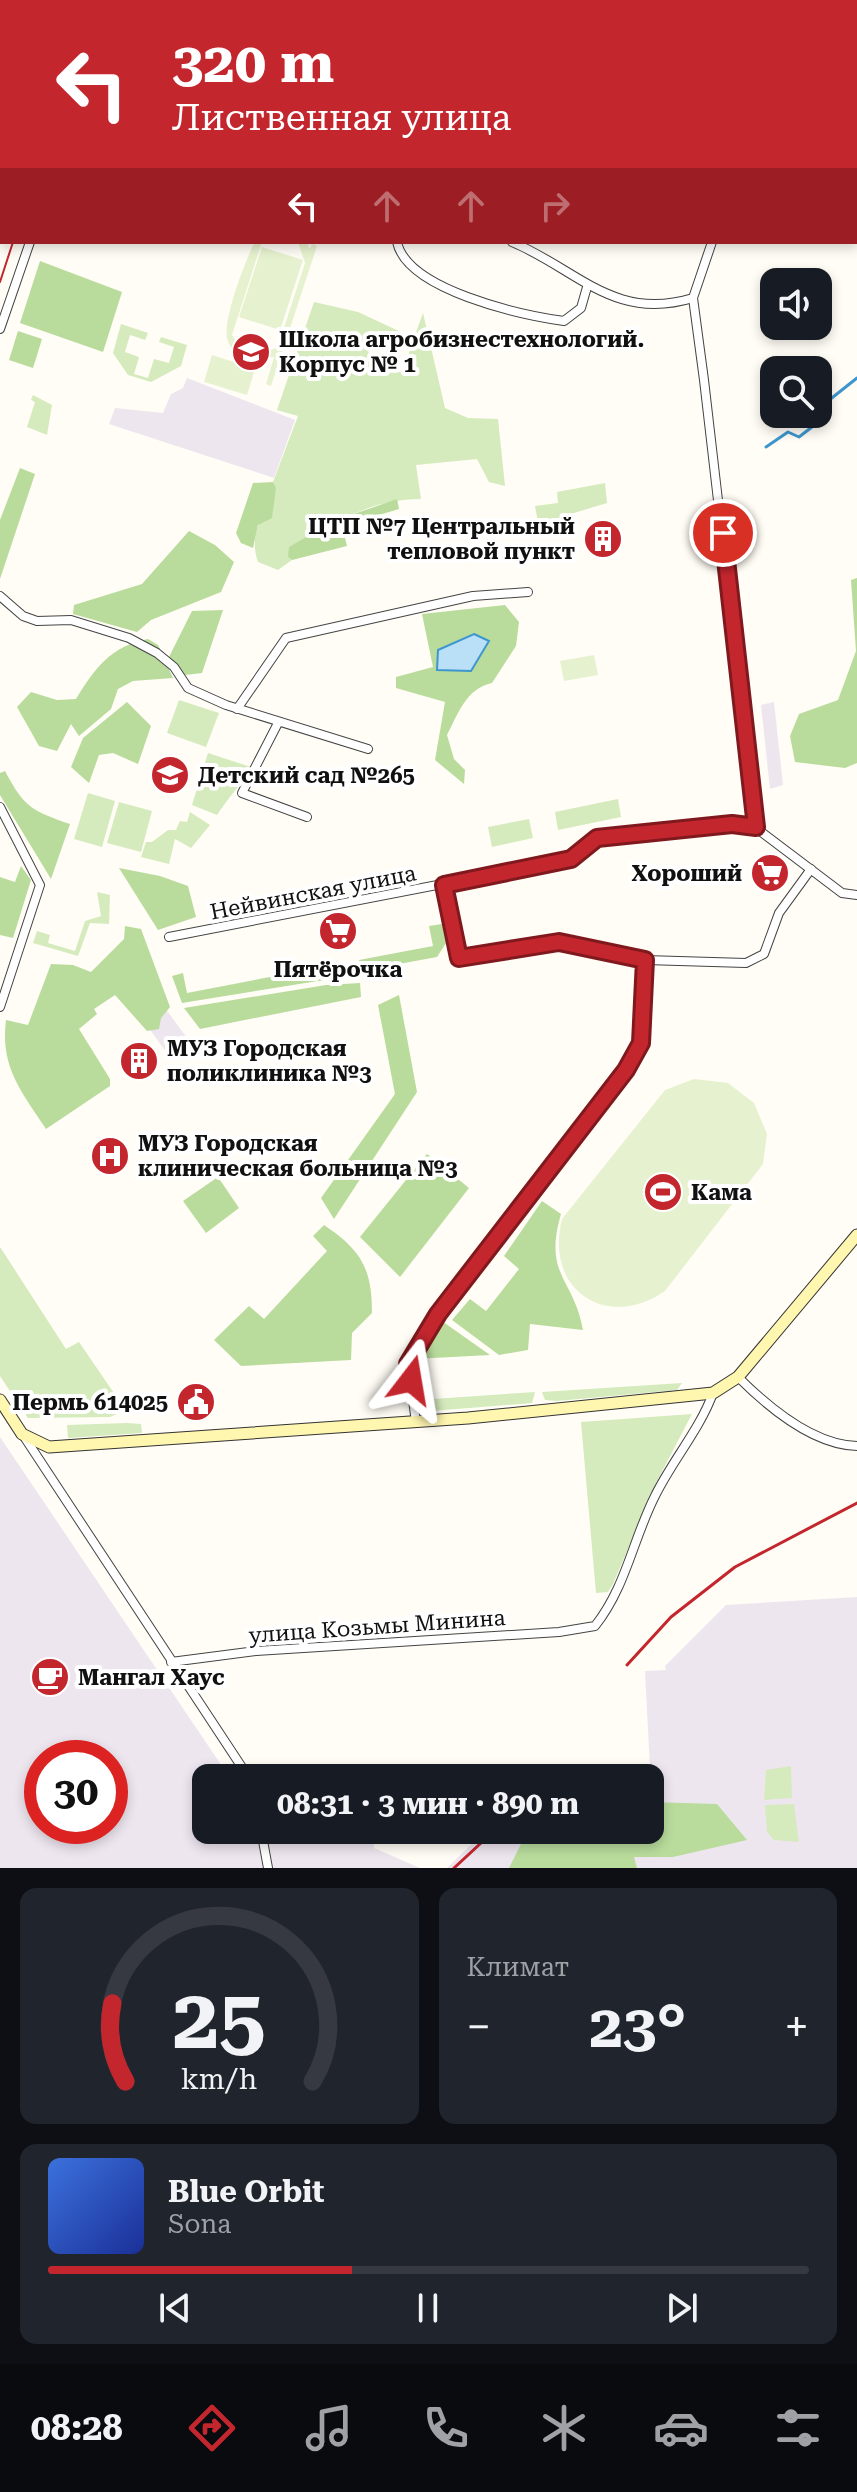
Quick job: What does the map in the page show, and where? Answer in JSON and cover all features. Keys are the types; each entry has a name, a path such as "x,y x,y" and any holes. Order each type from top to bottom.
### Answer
{"main road":[{"path":"0,1400 22,1434 49,1447 416,1422 713,1393 738,1377 857,1235"}],"street":[{"path":"0,329 29,244"},
{"path":"397,244 399,254 430,281 534,317 564,321 581,308 587,287"},
{"path":"517,244 537,253 587,287 642,304 665,305 693,298"},
{"path":"711,244 693,298 756,827 848,896 857,895"},
{"path":"237,709 286,638 473,596 528,592"},
{"path":"0,596 23,616 37,621 71,620 129,638 157,653 174,667 188,688 237,709 368,749"},
{"path":"278,723 242,793 307,817"},
{"path":"0,807 40,885 0,1007"},
{"name":"Нейвинская улица","path":"169,937 571,859 597,838 732,824 756,827"},
{"path":"444,885 459,958 559,942 645,960 746,963 764,954 779,913 815,873"},
{"path":"416,1422 408,1364 438,1314 626,1070 641,1043 645,960"},
{"path":"738,1377 816,1436 838,1446 857,1446"},
{"name":"улица Козьмы Минина","path":"171,1662 256,1651 559,1632 595,1626 613,1603 654,1497 707,1410 713,1393"},
{"path":"22,1434 240,1764"},
{"path":"40,1462 49,1447"},
{"path":"264,1844 268,1868"}],"shaded area":[{"path":"187,378 295,420 274,478 109,424 115,408 163,413 171,394 183,388"},
{"path":"774,702 783,785 770,789 761,705"},
{"path":"151,989 190,1042 170,1057 131,1004"},
{"path":"0,1437 221,1764 192,1764 192,1844 374,1844 374,1848 420,1868 0,1868"},
{"path":"857,1597 857,1868 447,1868 472,1844 664,1844 664,1764 650,1764 645,1671 666,1670 665,1666 726,1605"}],"green space":[{"path":"254,244 261,244 232,335 242,351 259,356 275,348 280,340 305,263 299,244 307,244 310,249 312,244 317,246 271,386 266,384 274,357 248,361 235,352 227,338 231,304"},
{"path":"262,247 303,260 280,330 239,317"},
{"path":"40,261 122,292 103,352 20,323"},
{"path":"314,302 358,312 414,338 423,313 445,408 468,418 498,419 505,486 489,482 477,459 416,465 421,499 383,504 350,516 303,545 288,557 292,560 278,570 258,562 255,552 256,533 276,489 273,482 298,416 277,410","holes":["375,332 414,338 402,374 390,362 379,371 381,362 368,352"]},
{"path":"121,324 148,333 145,340 130,335 125,352 139,357 134,374 148,378 154,359 169,363 174,347 159,342 161,337 187,345 181,366 151,382 128,375 113,353"},
{"path":"18,331 42,339 33,368 9,360"},
{"path":"212,355 255,369 247,395 204,382"},
{"path":"33,395 52,405 47,435 27,427 35,402 31,400"},
{"path":"20,468 35,474 0,579 0,520"},
{"path":"273,482 276,488 272,518 258,525 253,548 241,543 236,533 253,483"},
{"path":"605,483 607,503 564,516 565,529 540,533 535,506 558,503 557,492"},
{"path":"397,499 399,509 342,526 347,546 292,560 288,557 289,547 334,521"},
{"path":"189,531 215,545 234,562 221,592 151,620 137,632 73,614 74,605 142,584"},
{"path":"857,578 857,763 845,768 795,762 790,736 799,714 838,700 856,651 851,580"},
{"path":"505,605 519,622 516,646 492,683 476,690 464,703 447,735 454,759 465,770 464,784 435,760 445,702 396,688 396,677 433,667 422,614"},
{"path":"223,610 202,673 185,675 168,659 192,611"},
{"path":"148,639 158,645 173,678 133,681 118,689 111,709 79,736 71,724 57,751 39,746 17,707 31,692 57,700 76,699 105,660 124,647"},
{"path":"594,655 598,675 564,681 560,661"},
{"path":"179,700 219,713 206,747 167,733"},
{"path":"127,702 151,726 138,764 113,753 99,755 89,783 71,767 83,738"},
{"path":"208,753 251,767 217,815 192,805"},
{"path":"5,771 30,806 70,824 51,879 0,795 0,773"},
{"path":"88,793 115,801 102,847 74,839"},
{"path":"618,799 621,817 558,830 555,812"},
{"path":"119,802 152,811 141,852 107,843"},
{"path":"190,812 210,825 191,848 175,839 169,864 141,857 146,842 152,842 168,830 176,830 180,821 187,822"},
{"path":"529,819 533,838 492,847 488,827"},
{"path":"21,866 31,880 13,938 0,935 0,877 15,882"},
{"path":"119,868 160,876 188,886 196,917 158,930"},
{"path":"97,892 110,895 109,924 90,923 78,956 33,943 37,931 50,935 48,943 75,951 85,921 101,916"},
{"path":"442,924 446,943 437,957 361,971 359,960 433,946 429,926"},
{"path":"125,926 141,929 170,1007 161,1018 159,1029 147,1031 115,995 94,1009 97,1014 79,1029 110,1079 110,1086 46,1129 9,1065 6,1020 28,1025 51,964 73,965 91,972 124,939"},
{"path":"322,967 324,980 182,1003 172,976 183,973 187,993"},
{"path":"360,983 361,997 200,1029 184,1008 326,985"},
{"path":"399,995 417,1092 334,1219 321,1198 395,1094 378,1005"},
{"name":"Кама","path":"694,1079 728,1083 754,1103 767,1134 763,1164 665,1291 643,1303 621,1307 602,1305 585,1297 571,1283 562,1266 559,1244 562,1219 665,1090"},
{"path":"427,1154 469,1188 400,1277 360,1237"},
{"path":"218,1177 239,1208 206,1233 183,1201"},
{"path":"542,1201 561,1214 556,1235 558,1264 583,1330 530,1324 528,1350 499,1355 452,1320 470,1299 486,1311 519,1269 504,1256"},
{"path":"324,1225 355,1252 370,1284 372,1313 352,1333 351,1360 241,1366 214,1340 249,1306 264,1319 327,1251 313,1236"},
{"path":"0,1247 66,1349 79,1342 118,1399 121,1412 110,1417 28,1418 0,1376"},
{"path":"439,1319 490,1355 414,1359"},
{"path":"682,1383 677,1390 557,1401 545,1400 542,1392"},
{"path":"535,1392 532,1403 431,1411 421,1408 418,1400"},
{"path":"692,1414 657,1481 613,1584 608,1592 596,1593 581,1422"},
{"path":"141,1424 142,1433 68,1438 67,1425"},
{"path":"791,1766 792,1798 764,1800 766,1770"},
{"path":"664,1802 717,1804 747,1840 673,1857 634,1857 637,1868 509,1868 521,1844 664,1844"},
{"path":"794,1804 799,1842 774,1840 767,1832 765,1805"}],"water":[{"path":"474,634 489,641 471,671 437,670 438,650"}],"waterway":[{"path":"766,447 788,432 799,437 812,427 828,401 857,378"}],"tram line":[{"path":"0,282 12,244"}],"railway":[{"path":"627,1665 671,1617 735,1567 857,1503"},
{"path":"454,1868 480,1844"}],"place":[{"name":"Школа агробизнестехнологий. Корпус № 1","path":"251,352"},
{"name":"ЦТП №7 Центральный тепловой пункт","path":"603,539"},
{"name":"Детский сад №265","path":"170,775"},
{"name":"Хороший","path":"770,873"},
{"name":"Пятёрочка","path":"338,931"},
{"name":"МУЗ Городская поликлиника №3","path":"139,1061"},
{"name":"МУЗ Городская клиническая больница №3","path":"110,1156"},
{"name":"Кама","path":"663,1192"},
{"name":"Пермь 614025","path":"196,1402"},
{"name":"Мангал Хаус","path":"50,1677"}],"route":[{"path":"411,1380 408,1364 438,1314 626,1070 641,1043 645,960 559,942 459,958 444,885 571,859 597,838 732,824 756,827 723,533"}]}
